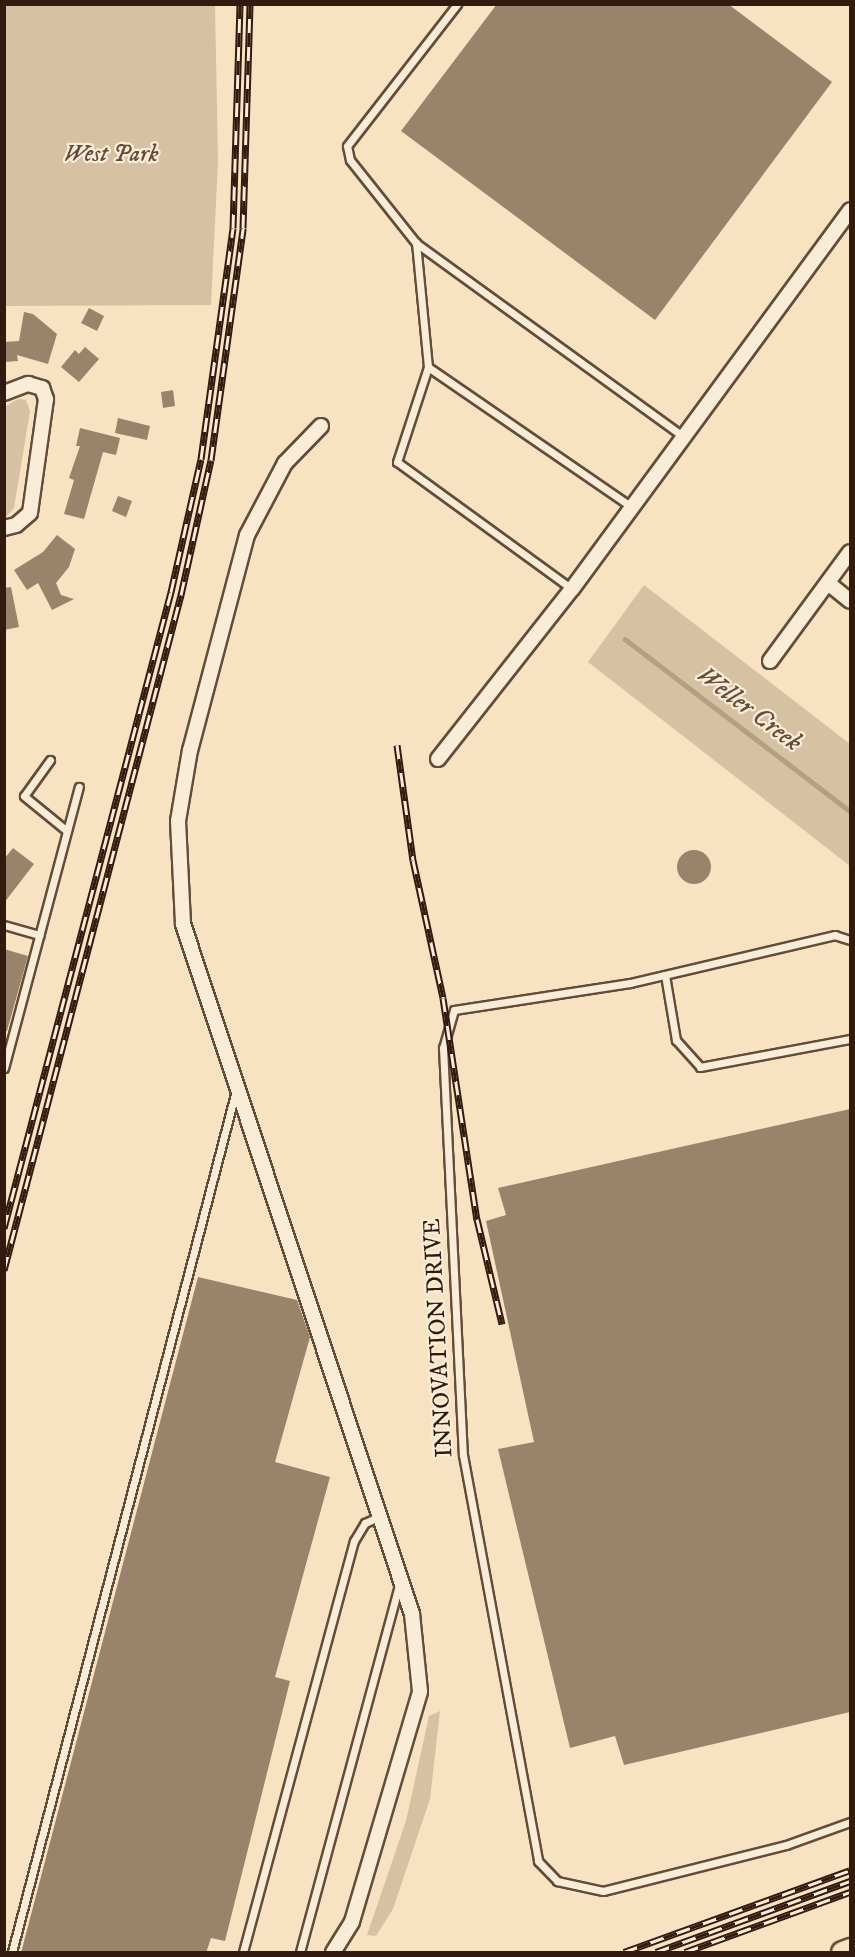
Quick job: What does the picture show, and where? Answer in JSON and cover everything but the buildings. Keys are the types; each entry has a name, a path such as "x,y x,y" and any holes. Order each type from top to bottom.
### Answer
{"main road":[{"path":"842,1953 850,1949"}],"street":[{"path":"438,759 572,589 850,210"},
{"path":"4,393 28,384 42,388 46,399 30,513 16,525 4,528"},
{"path":"321,426 285,463 247,535 180,798 183,924 412,1614 420,1692 352,1922 333,1953"},
{"path":"770,661 850,552"},
{"path":"828,583 850,601"}],"lane":[{"path":"457,4 347,147 350,159 416,243 684,437"},
{"path":"416,243 428,367 397,462 572,589"},
{"path":"428,367 632,507"},
{"path":"50,760 24,796 67,831"},
{"path":"4,1068 79,787"},
{"path":"4,925 40,935"},
{"path":"850,940 835,935 665,975 676,1040 700,1067 850,1040"},
{"name":"INNOVATION DRIVE","path":"665,975 454,1010 443,1048 463,1455 538,1861 557,1881 603,1892 786,1845 850,1821"},
{"path":"12,1953 237,1085"},
{"path":"243,1953 354,1541 365,1523 380,1516"},
{"path":"300,1953 400,1578"}],"green space":[{"name":"West Park","path":"4,5 215,5 218,161 211,305 5,306"},
{"path":"18,399 26,400 30,411 14,508 5,518 5,407"},
{"path":"644,585 850,744 850,866 588,662"},
{"path":"440,1711 430,1799 393,1909 376,1936 367,1935 406,1821 429,1716"}],"waterway":[{"name":"Weller Creek","path":"625,639 850,811"}],"railway":[{"path":"4,1228 171,592 201,459 233,228 240,4"},
{"path":"4,1270 181,595 211,460 243,228 250,4"},
{"path":"397,745 413,860 443,998 477,1219 502,1324"},
{"path":"624,1952 850,1870"},
{"path":"656,1952 850,1881"},
{"path":"685,1952 850,1892"}]}
